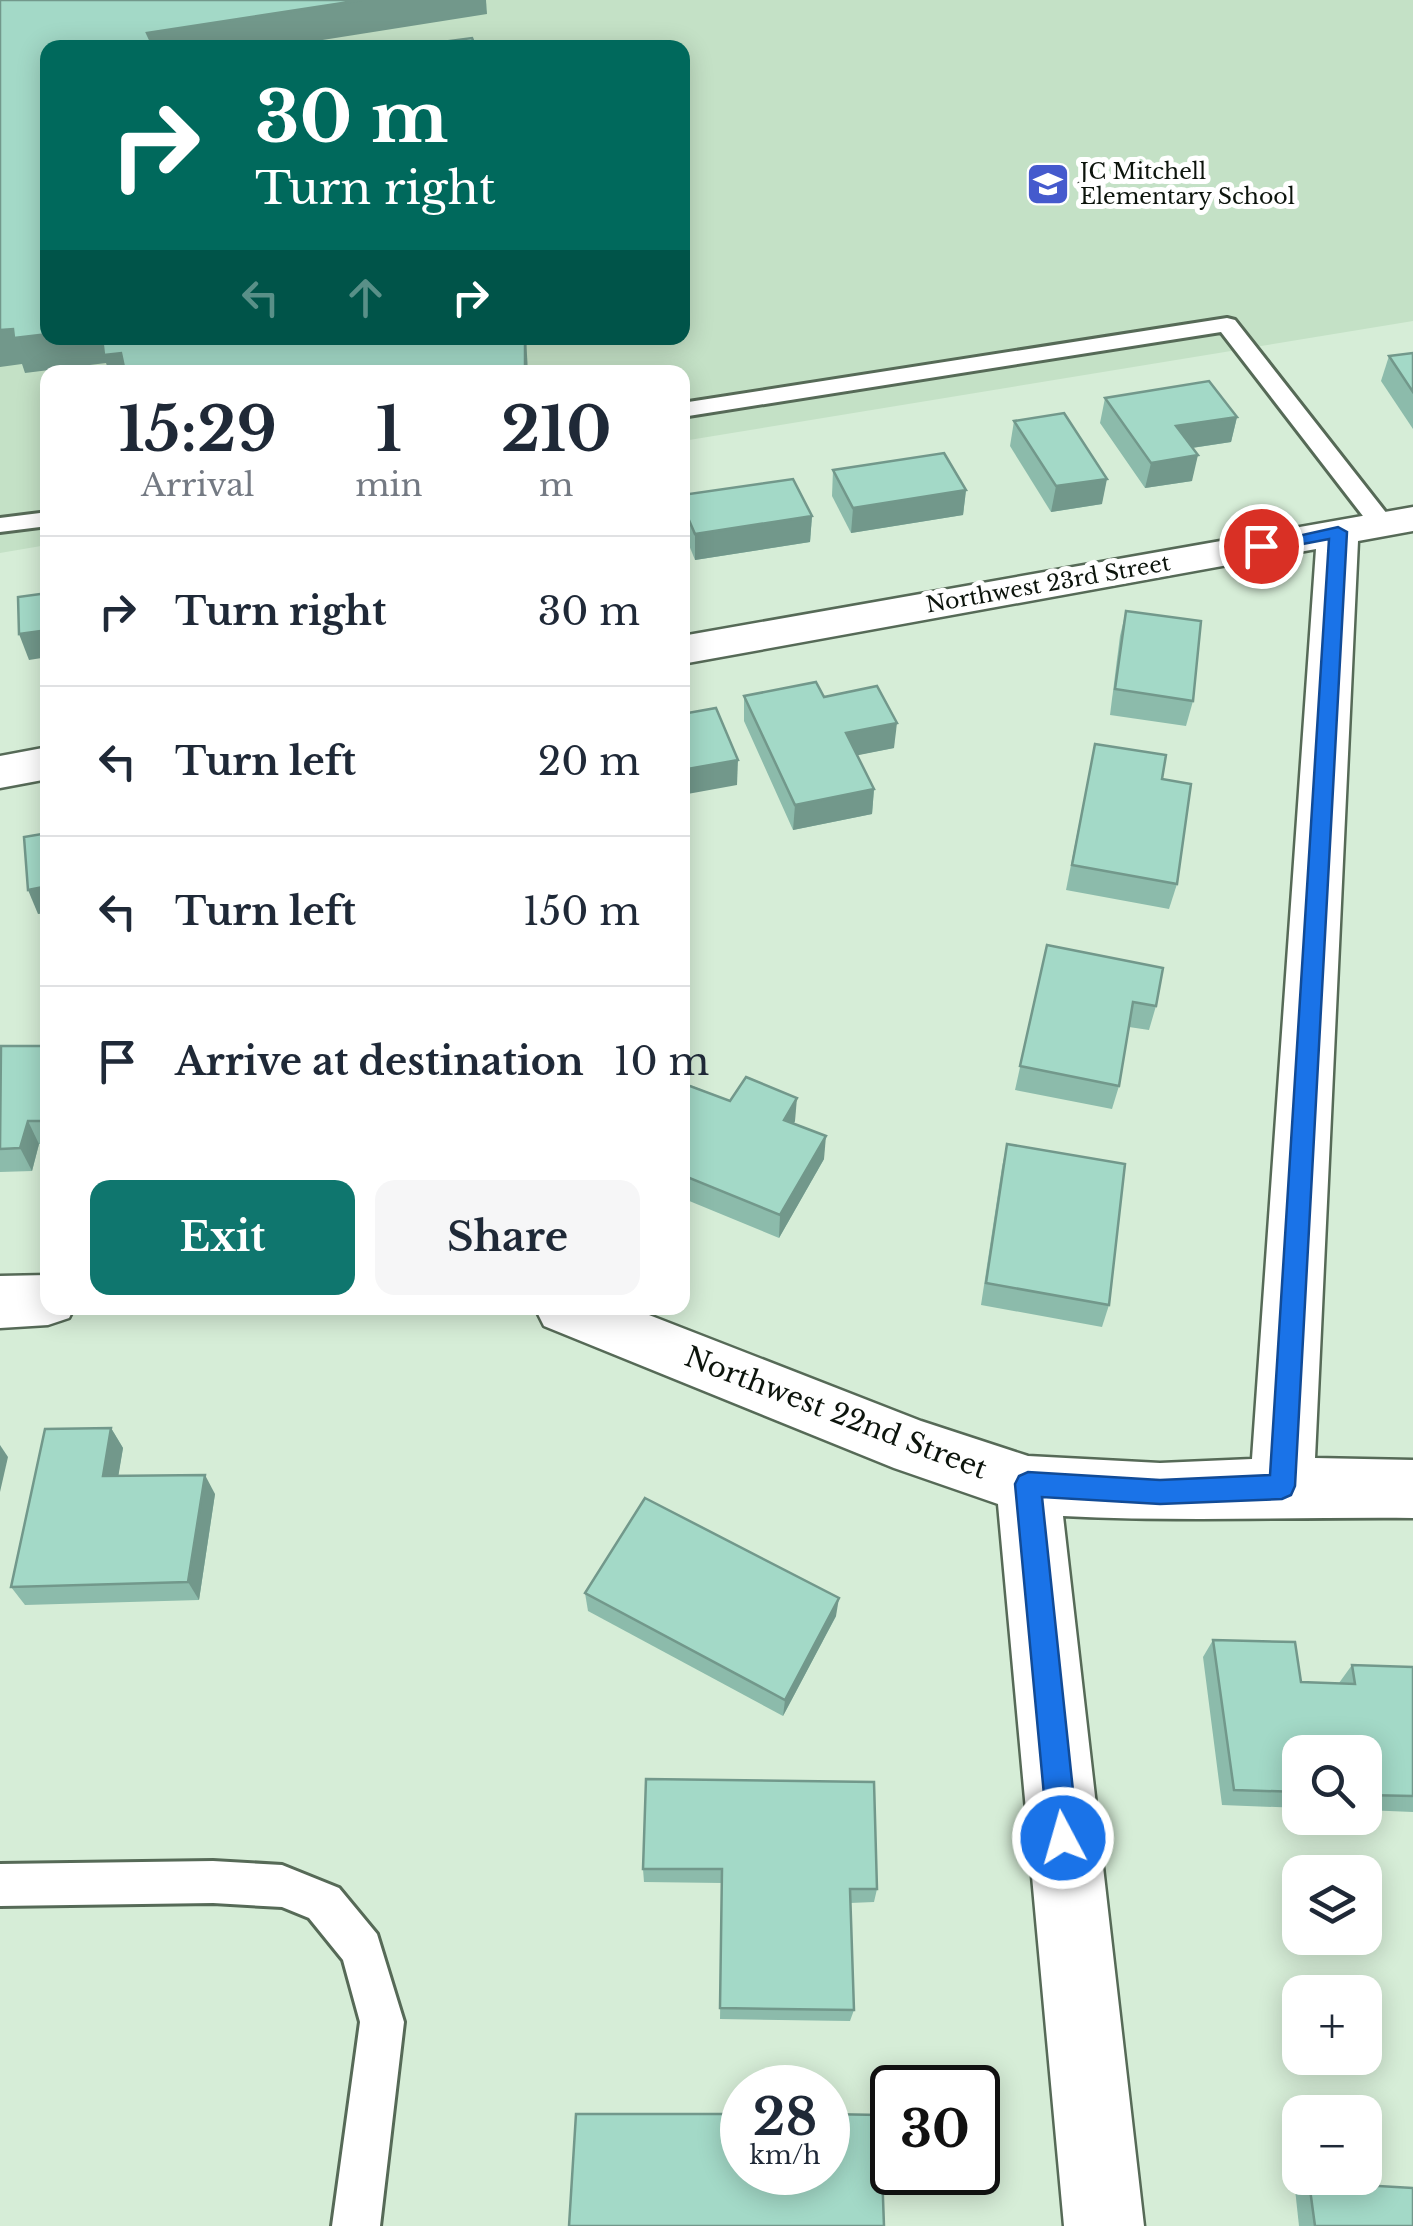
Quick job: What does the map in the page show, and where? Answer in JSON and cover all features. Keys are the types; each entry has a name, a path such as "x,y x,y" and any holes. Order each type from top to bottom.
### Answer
{"street":[{"name":"Northwest 23rd Street","path":"690,649 1378,525"},
{"path":"1282,1486 1378,525"},
{"path":"0,772 40,764"},
{"path":"0,1302 40,1300"},
{"name":"Northwest 22nd Street","path":"583,1315 916,1448 1028,1484 1160,1492 1282,1486 1413,1489"},
{"path":"1028,1484 1104,2226"}],"lane":[{"path":"690,409 1227,325 1378,525"},
{"path":"0,525 40,520"},
{"path":"0,1885 213,1882 282,1886 324,1902 362,1949 382,2022 356,2226"}],"shaded area":[{"name":"JC Mitchell Elementary School","path":"0,0 1413,0 1413,321 690,440 690,365 40,365 40,546 0,553"}],"building":[{"path":"0,0 362,0 147,33 150,40 40,40 40,335 14,338 13,329 0,330"},
{"path":"103,345 525,345 525,365 124,365 121,353 104,355"},
{"path":"1413,353 1413,392 1389,356"},
{"path":"1209,381 1237,417 1176,426 1198,455 1151,463 1105,398"},
{"path":"1064,413 1107,479 1056,486 1014,421"},
{"path":"944,453 966,490 853,508 833,470"},
{"path":"793,479 812,516 695,534 690,522 690,494"},
{"path":"40,594 40,631 19,634 18,597"},
{"path":"1126,611 1201,621 1193,701 1115,689"},
{"path":"816,682 824,697 877,686 897,723 846,733 874,789 795,805 744,696"},
{"path":"716,708 738,760 690,769 690,713"},
{"path":"1095,744 1166,755 1162,779 1191,784 1177,884 1072,865"},
{"path":"40,834 40,888 28,890 24,837"},
{"path":"1047,945 1163,968 1156,1006 1133,1002 1119,1086 1020,1066"},
{"path":"1,1046 40,1046 40,1121 28,1121 20,1148 0,1149"},
{"path":"746,1077 797,1098 784,1120 826,1136 780,1215 690,1178 690,1086 730,1101"},
{"path":"1007,1144 1125,1164 1109,1305 986,1283"},
{"path":"111,1428 103,1476 205,1475 188,1582 11,1587 45,1429"},
{"path":"645,1498 839,1598 785,1700 585,1593"},
{"path":"1213,1640 1295,1642 1301,1682 1355,1684 1352,1665 1413,1667 1413,1796 1382,1795 1382,1735 1282,1735 1282,1791 1234,1790"},
{"path":"646,1779 874,1782 877,1889 850,1889 854,2010 720,2008 722,1869 643,1869"},
{"path":"576,2114 720,2114 720,2195 850,2195 850,2114 870,2115 870,2195 883,2195 884,2226 569,2226"},
{"path":"1382,2186 1413,2188 1413,2226 1315,2226 1311,2195 1382,2195"}],"place":[{"name":"JC Mitchell Elementary School","path":"1048,184"}],"route":[{"path":"1063,1838 1028,1484 1160,1492 1282,1486 1338,532 1261,546"}]}
